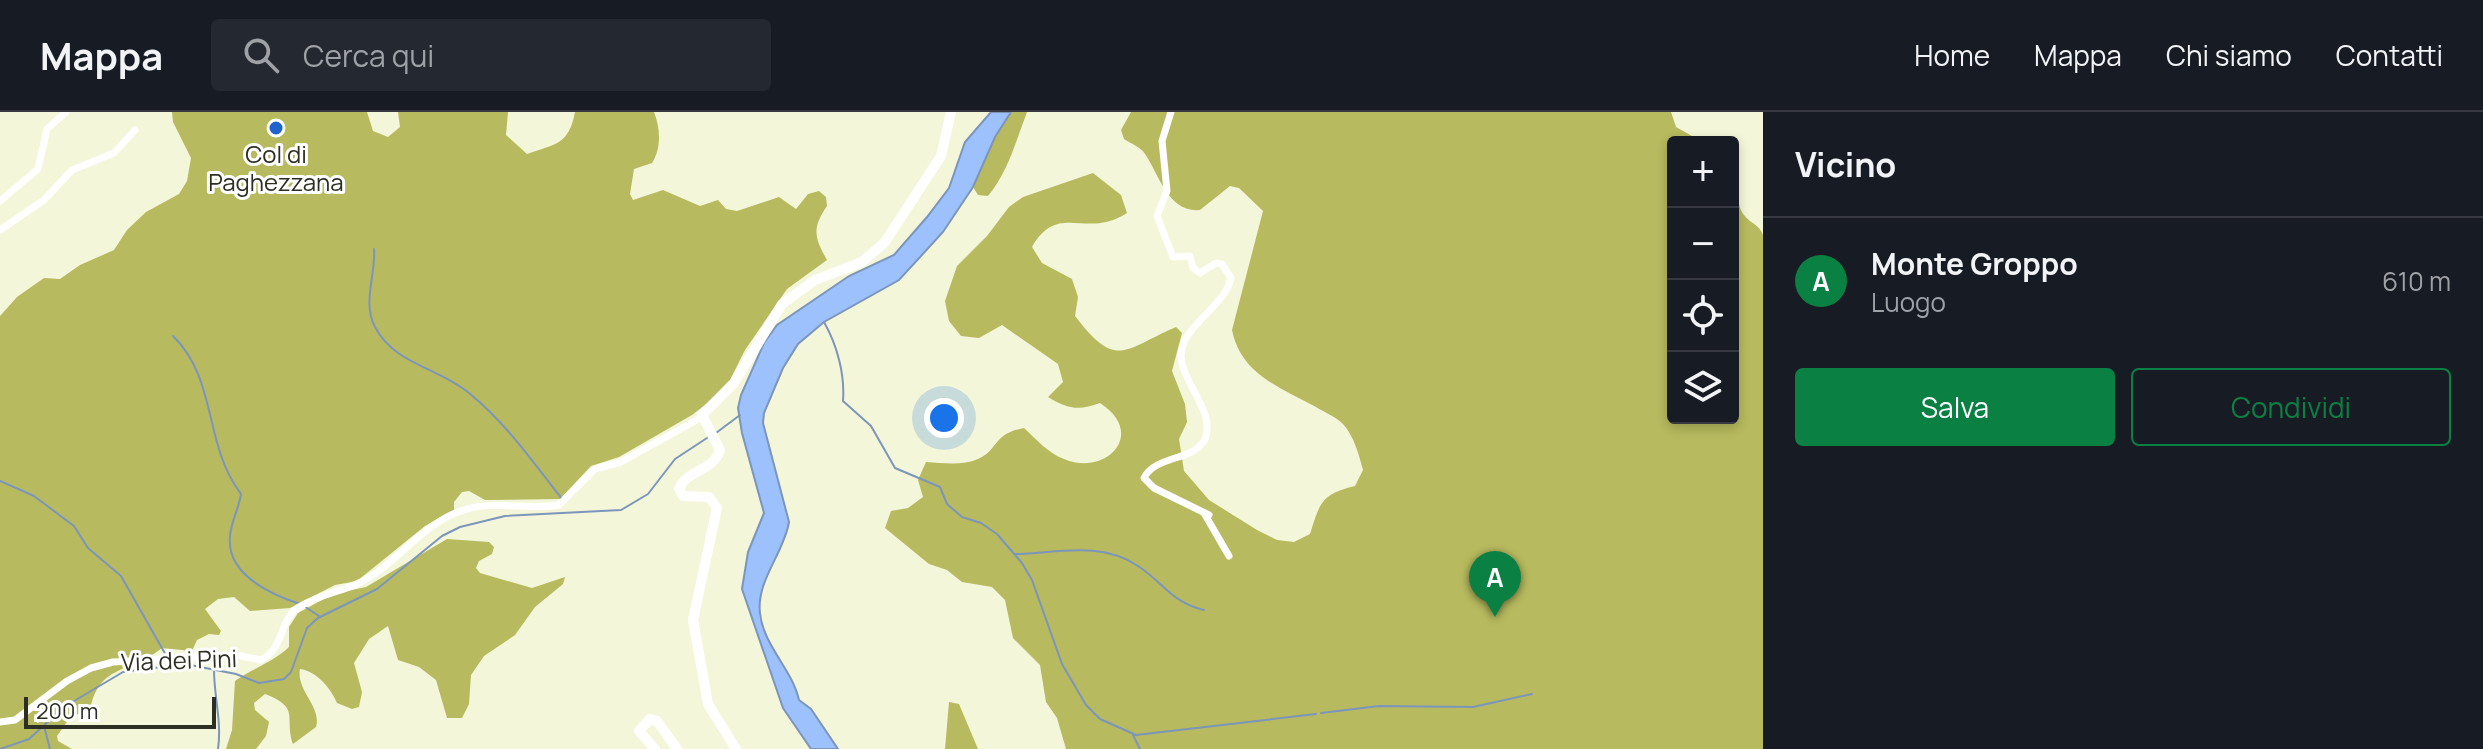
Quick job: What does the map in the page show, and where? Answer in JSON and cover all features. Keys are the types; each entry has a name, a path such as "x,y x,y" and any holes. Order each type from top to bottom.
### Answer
{"street":[{"path":"0,201 38,169 47,129 66,112"},
{"path":"736,749 708,704 693,620 717,508 709,497 683,496 679,489 685,479 711,465 718,457 720,450 703,418 708,406 734,383 782,304 815,280 862,262 885,242 941,156 951,112"},
{"path":"1171,112 1162,132 1167,191 1157,216 1160,226 1171,246 1173,257 1189,255 1193,268 1200,273 1216,263 1222,264 1231,278 1182,349 1182,363 1206,420 1205,438 1197,448 1155,465 1144,478 1154,488 1206,514 1229,556"},
{"path":"0,230 44,200 72,170 114,153 135,130"},
{"name":"Via dei Pini","path":"0,722 15,720 67,681 91,668 113,662 236,655 261,660 279,646 283,628 295,610 335,589 358,584 447,516 469,508 559,505 595,469 621,462 703,418"},
{"path":"655,749 639,731 650,719 657,721 677,749"}],"green space":[{"path":"172,112 367,112 373,131 388,137 400,127 398,112 508,112 506,135 527,154 553,145 565,137 575,112 654,112 659,144 652,163 634,169 630,194 633,200 663,190 700,206 718,200 726,209 737,211 779,197 796,209 808,194 819,191 826,197 827,206 816,233 827,260 787,289 745,350 730,380 710,401 692,415 619,457 591,466 560,499 485,500 469,491 462,492 454,502 454,510 425,526 357,581 335,585 290,608 250,611 234,597 218,599 205,609 221,631 219,635 209,634 197,640 192,651 162,648 108,677 94,696 90,711 71,716 57,736 58,741 72,749 0,749 0,316 17,297 44,278 60,279 80,265 114,250 127,230 146,212 179,194 187,181 191,158 173,122"},
{"path":"1011,112 1027,112 1011,156 988,196 978,195 973,187 995,137"},
{"path":"1131,112 1671,112 1676,127 1692,136 1667,136 1667,424 1739,424 1739,203 1747,218 1763,235 1763,749 1066,749 1057,718 1046,702 1040,665 1013,638 1005,600 992,587 962,582 947,570 929,564 885,528 891,511 908,508 923,497 918,480 926,462 952,464 972,461 985,455 1006,434 1024,428 1053,453 1080,463 1107,457 1121,439 1114,415 1100,403 1073,408 1048,397 1063,382 1058,364 1002,325 979,338 961,336 949,321 945,301 957,266 987,236 1009,207 1023,197 1093,173 1121,195 1127,213 1099,223 1052,226 1042,233 1032,247 1042,263 1072,279 1078,297 1075,316 1101,344 1122,350 1176,327 1182,333 1172,371 1185,404 1187,422 1179,439 1184,471 1209,500 1277,540 1294,542 1310,534 1324,501 1335,493 1355,486 1363,470 1353,440 1343,424 1264,378 1244,358 1237,345 1232,330 1263,211 1239,188 1230,186 1200,210 1180,205 1166,191 1143,152 1124,139 1121,130"},
{"path":"447,539 489,542 494,547 492,554 479,561 476,568 480,573 532,588 565,577 563,584 535,607 515,635 484,656 471,675 469,704 462,718 447,718 436,680 419,667 398,660 388,626 369,639 354,663 362,692 359,707 352,709 337,703 323,682 312,673 300,669 302,684 317,719 316,727 293,744 287,709 265,694 254,703 255,710 269,722 266,736 256,749 226,749 232,730 235,681 289,647 289,627 298,613 333,594 366,587"},
{"path":"949,702 959,704 978,749 945,749"}],"water":[{"path":"991,112 1011,112 995,137 973,187 943,232 899,280 824,322 798,344 783,368 764,413 763,423 789,522 762,590 760,613 766,636 799,700 811,709 838,749 811,749 783,708 742,589 748,552 764,513 742,433 738,408 741,395 764,343 777,325 849,276 894,255 949,188 965,142"}],"waterway":[{"path":"374,249 369,298 371,318 384,340 405,358 469,393 518,443 562,499"},
{"path":"824,322 839,360 843,401 871,426 895,468 940,487 947,504 962,517 981,523 997,534 1022,563 1032,580 1062,664 1086,705 1100,719 1136,735 1316,714"},
{"path":"173,336 197,372 221,454 241,494 230,536 235,561 242,572 264,588 300,604"},
{"path":"716,433 740,415"},
{"path":"0,749 29,739 64,707 123,672 185,664 236,674 259,683 284,679 291,672 307,628 318,618 377,589 442,536 460,527 505,516 621,510 648,494 675,459 707,438"},
{"path":"0,481 34,496 74,526 88,548 121,576 167,657"},
{"path":"1016,554 1078,550 1109,553 1138,566 1183,602 1204,610"},
{"path":"304,606 319,616"},
{"path":"214,670 218,749"},
{"path":"1321,713 1379,706 1473,707 1532,694"},
{"path":"44,726 50,749"},
{"path":"1133,735 1140,749"}],"place":[{"name":"Col di Paghezzana","path":"276,128"},
{"name":"Monte Groppo","path":"1495,617"}]}
